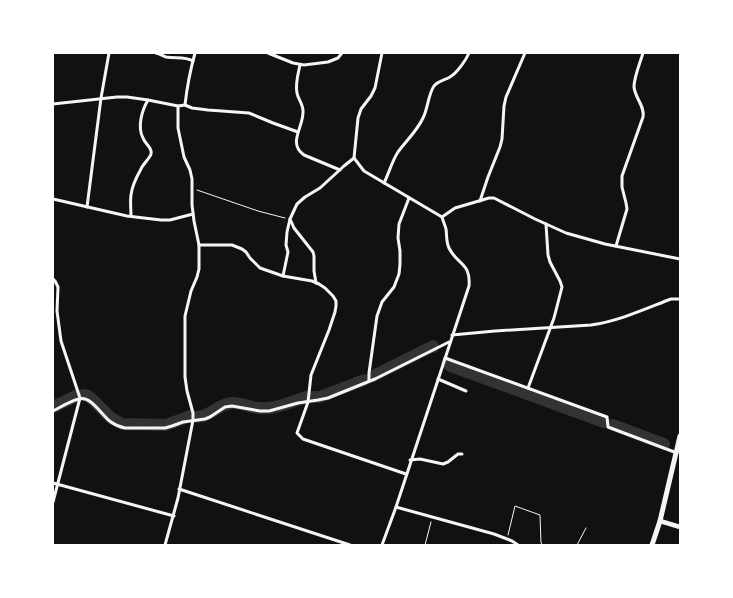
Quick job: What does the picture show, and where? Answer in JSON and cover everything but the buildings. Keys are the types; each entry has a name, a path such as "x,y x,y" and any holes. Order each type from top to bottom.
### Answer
{"main road":[{"path":"652,545 677,457 680,436"},
{"path":"660,521 680,527"}],"street":[{"path":"87,207 101,98 109,53"},
{"path":"156,53 167,57 188,58 193,61"},
{"path":"185,105 187,86 195,53"},
{"path":"268,53 300,65 328,62 338,58 342,53"},
{"path":"382,53 375,88 361,109 358,118 354,158 364,171 442,217 446,229 449,248 464,265 470,278 469,286 382,545"},
{"path":"384,183 395,157 424,116 434,86 438,82 454,75 469,53"},
{"path":"480,201 500,147 506,97 525,53"},
{"path":"616,246 627,208 622,187 622,176 644,113 634,86 643,53"},
{"path":"300,65 297,88 303,111 302,121 298,132 297,147 304,155 340,170"},
{"path":"53,104 122,97 178,106 185,105 192,108 249,113 298,132"},
{"path":"131,216 131,194 139,172 151,154 151,150 142,137 140,129 143,111 148,100"},
{"path":"165,545 174,516 193,420 193,413 187,391 185,316 190,291 199,269 199,246 193,214 192,179 184,157 178,128 178,106"},
{"path":"283,276 288,252 285,239 293,211 300,200 320,188 354,158"},
{"path":"369,381 377,316 382,302 397,281 400,264 398,238 399,224 409,198"},
{"path":"442,217 455,208 489,198 494,198 566,233 605,244 680,259"},
{"path":"53,199 131,216 161,220 170,220 193,214"},
{"path":"290,218 294,228 313,252 316,283"},
{"path":"528,388 554,318 562,287 550,262 547,247 546,224"},
{"path":"199,246 232,245 242,248 260,268 283,276 312,281 324,288 333,296 336,301 336,306 329,330 311,375 308,402 298,433 303,439 406,474"},
{"path":"53,279 58,287 57,311 61,341 80,398 53,502"},
{"path":"452,335 605,323 671,299 680,299"},
{"path":"53,411 80,398 86,399 90,402 110,421 125,428 165,428 183,422 205,419 225,407 232,406 260,411 269,411 298,403 328,398 369,381 450,342"},
{"path":"445,358 607,417 608,427 677,457"},
{"path":"438,379 466,391"},
{"path":"410,460 420,460 443,464 458,454 462,454"},
{"path":"53,483 174,516"},
{"path":"179,489 350,545"},
{"path":"396,507 507,539 518,545"}],"path":[{"path":"192,188 258,211 290,218"},
{"path":"507,539 514,506 540,515 541,543 543,545"},
{"path":"425,545 432,518"},
{"path":"577,545 586,528"}],"waterway":[{"path":"373,376 433,347"},
{"path":"447,363 451,366 604,422"},
{"path":"314,397 320,397 364,380"},
{"path":"83,395 88,396 111,418 122,424 166,425 190,416"},
{"path":"53,407 76,396"},
{"path":"197,417 207,415 222,406 231,403 238,403 258,408 270,408 306,397"},
{"path":"613,425 664,444"}]}
